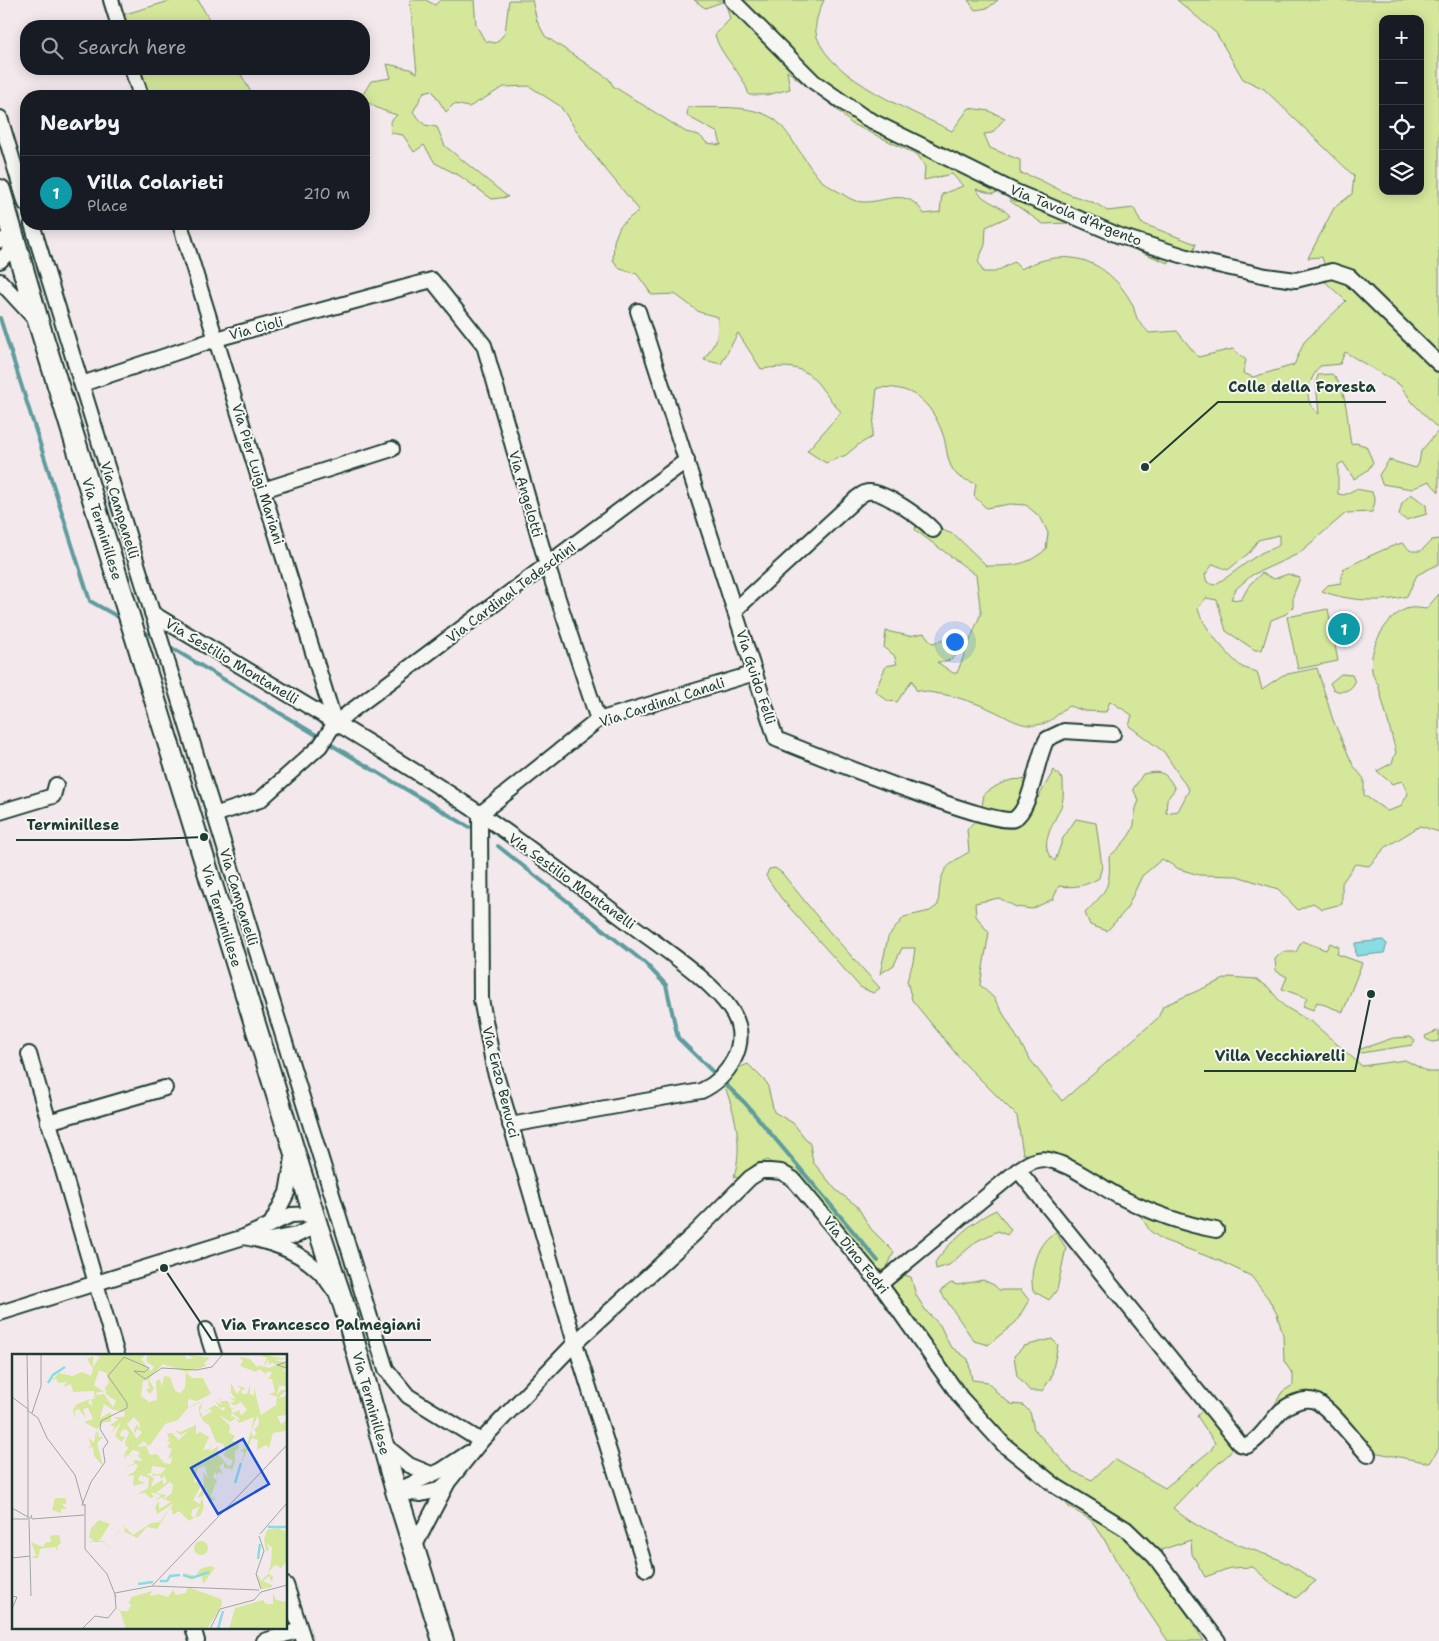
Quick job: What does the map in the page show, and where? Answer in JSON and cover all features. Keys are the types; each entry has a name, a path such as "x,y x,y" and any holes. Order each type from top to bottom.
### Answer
{"main road":[{"name":"Via Terminillese","path":"0,190 8,242 39,324 294,1145 315,1219 345,1309 382,1444 443,1641"}],"street":[{"path":"111,0 117,20"},
{"name":"Via Tavola d'Argento","path":"732,0 814,82 864,117 1016,192 1120,236 1200,261 1266,276 1296,280 1332,271 1350,277 1439,364"},
{"path":"134,75 139,90"},
{"path":"0,118 20,184"},
{"name":"Via Campanelli","path":"34,230 386,1369 408,1396 476,1446"},
{"name":"Via Pier Luigi Mariani","path":"182,230 336,723"},
{"path":"0,260 8,242"},
{"name":"Via Cioli","path":"82,384 216,339 432,280"},
{"name":"Via Angelotti","path":"432,280 484,345 547,565 598,720"},
{"path":"0,281 39,324"},
{"name":"Via Guido Felli","path":"638,312 776,739 960,808 1006,821 1014,819 1024,809 1047,739 1055,733 1064,731 1113,734"},
{"path":"263,490 392,449"},
{"name":"Via Cardinal Tedeschini","path":"214,815 260,800 320,746 336,723 687,460"},
{"path":"735,610 858,497 867,492 877,493 923,519 932,530"},
{"name":"Via Sestilio Montanelli","path":"152,613 336,723 480,814 625,920 716,991 733,1013 738,1023 738,1049 732,1065 713,1086 701,1091 510,1125"},
{"name":"Via Cardinal Canali","path":"480,814 598,720 755,673"},
{"path":"0,812 53,796 56,785"},
{"name":"Via Enzo Benucci","path":"480,814 481,999 494,1068 575,1343 646,1569"},
{"path":"29,1054 117,1354"},
{"path":"48,1122 165,1088"},
{"path":"272,1222 280,1210 287,1193 292,1173 294,1145"},
{"path":"880,1284 1018,1170 1030,1162 1040,1159 1050,1160 1146,1208 1193,1226 1216,1230"},
{"path":"1018,1170 1240,1444 1248,1446 1254,1442 1283,1409 1296,1402 1307,1400 1316,1402 1326,1410 1368,1455"},
{"name":"Via Dino Fedri","path":"396,1491 422,1494 439,1490 464,1464 476,1446 575,1343 695,1233 750,1178 761,1172 781,1172 793,1179 880,1284 961,1398 1004,1445 1057,1487 1126,1529 1155,1557 1218,1641"},
{"path":"0,1313 244,1237 272,1222 291,1215 315,1219"},
{"path":"264,1241 297,1235 315,1219"},
{"path":"244,1237 285,1248 316,1267 325,1276 345,1309"},
{"path":"206,1330 214,1354"},
{"path":"382,1444 409,1465 430,1474"},
{"name":"Via Dino Fedri","path":"396,1491 442,1470 476,1446"},
{"name":"Via Dino Fedri","path":"414,1548 448,1482"},
{"path":"264,1641 302,1635 288,1591"},
{"path":"193,1628 197,1641"}],"green space":[{"path":"173,0 198,0 210,20 124,20 122,15"},
{"path":"410,0 426,0 435,5 440,0 474,0 476,25 485,41 496,43 505,33 509,0 532,0 537,21 545,36 609,79 613,86 686,132 699,135 707,143 721,145 718,133 687,116 688,107 732,108 754,111 764,114 779,123 820,179 849,198 859,202 888,198 907,199 916,204 924,214 940,212 942,194 963,186 952,174 924,180 925,167 918,155 852,124 833,106 787,71 790,89 767,95 749,95 742,79 722,51 715,35 730,19 725,1 705,8 694,0 824,0 816,23 817,37 825,52 839,67 856,80 896,104 952,131 969,108 989,111 1005,118 992,133 984,134 990,148 1020,160 1020,173 1094,203 1107,211 1134,208 1141,223 1196,244 1192,255 1177,255 1168,263 1069,223 1043,224 1010,201 1012,189 1004,189 993,194 976,189 979,194 1002,208 1010,216 986,227 985,245 978,261 983,272 995,272 1014,262 1021,269 1053,258 1083,260 1109,274 1120,286 1131,302 1138,320 1149,333 1177,331 1198,357 1233,349 1246,360 1243,373 1253,377 1294,365 1304,342 1346,301 1321,278 1325,267 1322,257 1308,258 1334,208 1352,194 1354,176 1264,89 1243,79 1216,33 1177,0 1439,0 1439,430 1413,403 1400,385 1345,352 1340,364 1320,366 1312,378 1308,391 1308,397 1313,409 1319,414 1316,382 1318,375 1332,374 1337,380 1344,397 1351,444 1356,443 1366,446 1373,462 1368,470 1354,479 1343,462 1338,465 1338,494 1344,495 1356,489 1372,492 1375,502 1372,512 1346,513 1298,554 1252,575 1236,589 1231,599 1241,600 1250,584 1262,573 1274,579 1288,574 1300,578 1293,596 1293,607 1286,614 1271,620 1262,650 1255,650 1226,631 1217,600 1206,598 1198,608 1209,631 1230,656 1242,667 1257,672 1262,689 1283,675 1317,668 1333,720 1353,765 1364,779 1364,795 1387,811 1400,807 1408,794 1402,781 1392,784 1377,771 1392,763 1396,752 1378,684 1373,675 1371,665 1373,653 1382,631 1397,614 1408,608 1426,609 1439,594 1439,832 1420,826 1386,847 1369,866 1355,864 1342,883 1342,904 1322,909 1313,903 1298,910 1278,889 1237,876 1199,875 1179,869 1162,859 1142,876 1126,910 1107,931 1090,925 1085,913 1106,888 1109,876 1109,857 1133,828 1139,801 1133,789 1143,774 1155,772 1163,774 1172,783 1175,789 1167,799 1166,813 1178,811 1189,790 1164,752 1129,726 1132,715 1110,701 1106,712 1085,711 1069,706 1045,723 1031,725 1018,723 986,707 966,700 916,690 912,680 897,702 888,701 875,691 886,666 897,664 894,655 884,648 886,631 909,636 924,633 932,643 949,639 965,642 960,651 951,660 937,662 953,673 957,673 981,613 976,575 915,530 917,520 955,535 987,566 996,566 1026,562 1046,549 1048,533 1041,518 1026,505 1010,504 986,508 974,496 976,484 958,476 951,466 944,437 932,412 918,397 900,389 877,388 872,437 846,455 826,463 807,451 841,412 810,375 802,370 779,367 761,369 738,333 721,364 704,360 717,339 718,317 699,312 675,294 652,295 637,274 620,269 613,260 614,241 620,226 639,210 589,149 560,106 529,86 504,87 469,107 454,104 446,112 432,90 424,92 413,112 425,125 437,127 445,146 508,197 492,199 460,176 435,163 424,145 414,152 403,135 391,133 390,122 397,115 370,104 370,90 366,90 371,81 391,78 387,64 410,69 417,73","holes":["1279,535 1279,545 1261,553 1214,585 1207,582 1205,575 1213,564 1228,570 1250,552 1258,540"]},
{"path":"968,0 998,0 988,8 975,10"},
{"path":"141,75 241,75 250,90 146,90"},
{"path":"1439,430 1439,492 1429,481 1412,489 1382,484 1379,475 1389,460 1416,468 1421,451"},
{"path":"1411,494 1426,505 1427,514 1406,520 1399,515 1402,503"},
{"path":"1439,539 1439,564 1417,575 1407,596 1387,600 1364,600 1342,597 1322,591 1328,585 1341,583 1343,569 1380,551 1402,543 1411,551 1421,551 1432,540"},
{"path":"1328,609 1338,661 1298,669 1287,617"},
{"path":"1341,674 1352,675 1355,682 1351,688 1336,691 1330,683"},
{"path":"1054,770 1063,780 1063,795 1062,804 1047,841 1049,855 1055,861 1063,838 1076,819 1096,823 1102,866 1099,878 1080,886 1059,886 1053,899 1032,909 1016,907 999,898 975,903 976,916 989,933 980,985 994,998 1029,1058 1062,1101 1158,1018 1163,1006 1229,977 1256,979 1268,987 1284,1006 1313,1023 1362,1066 1405,1060 1428,1072 1439,1072 1439,1448 1430,1463 1373,1452 1322,1402 1274,1406 1282,1392 1293,1385 1293,1375 1284,1361 1283,1335 1277,1314 1268,1298 1251,1276 1220,1261 1163,1240 1150,1231 1137,1210 1221,1233 1225,1226 1177,1214 1108,1186 1040,1155 1023,1154 1017,1116 961,1060 912,1000 907,981 915,948 902,948 894,965 880,974 888,937 904,917 930,911 938,905 941,878 944,872 952,863 969,852 967,830 981,813 984,794 1004,782 1021,779 1027,780 1038,798"},
{"path":"775,868 782,873 828,930 880,988 873,993 860,987 781,898 766,876 769,869"},
{"path":"1302,941 1326,950 1330,943 1339,947 1337,954 1362,963 1343,1012 1317,1002 1313,1010 1303,1006 1307,998 1282,989 1287,977 1276,971 1275,959 1282,952 1296,952"},
{"path":"1439,1030 1439,1041 1432,1042 1426,1039 1425,1036"},
{"path":"1410,1037 1415,1040 1412,1045 1361,1053 1358,1050 1393,1038"},
{"path":"748,1064 767,1083 774,1112 793,1123 810,1144 813,1162 836,1190 857,1206 871,1229 894,1252 885,1272 877,1268 768,1160 755,1164 738,1178 734,1177 738,1154 737,1131 725,1087 733,1070"},
{"path":"996,1210 1011,1230 1007,1235 998,1231 977,1241 949,1265 936,1269 935,1262 955,1239 987,1214"},
{"path":"1056,1232 1066,1248 1057,1290 1049,1300 1033,1291 1032,1275 1039,1249 1049,1236"},
{"path":"901,1274 911,1277 916,1295 926,1311 940,1325 950,1346 968,1359 972,1380 988,1382 999,1395 1011,1404 1023,1405 1030,1412 1034,1429 1072,1471 1092,1480 1114,1459 1165,1488 1211,1450 1215,1443 1197,1416 1210,1401 1225,1409 1232,1422 1243,1432 1230,1453 1173,1508 1210,1532 1278,1559 1316,1581 1296,1598 1272,1584 1253,1567 1230,1568 1205,1577 1192,1554 1191,1540 1149,1554 1204,1641 1168,1641 1131,1586 1091,1520 1069,1507 1042,1475 1010,1443 982,1432 886,1290"},
{"path":"983,1280 994,1285 999,1290 1021,1290 1029,1300 1016,1322 988,1345 974,1341 940,1291 951,1283 958,1285"},
{"path":"1052,1339 1058,1345 1051,1378 1042,1391 1030,1391 1017,1376 1014,1356 1024,1346"}],"water":[{"path":"1383,940 1387,944 1384,953 1356,956 1355,943"}],"waterway":[{"path":"0,318 90,601 120,618"},
{"path":"146,633 151,636"},
{"path":"170,647 318,736"},
{"path":"330,744 469,827"},
{"path":"498,846 645,963 666,985 678,1038 717,1076"},
{"path":"722,1081 745,1103 878,1261"}],"place":[{"name":"Colle della Foresta","path":"1145,467"},
{"name":"Villa Colarieti","path":"1344,629"},
{"name":"Terminillese","path":"204,837"},
{"name":"Villa Vecchiarelli","path":"1371,994"},
{"name":"Via Francesco Palmegiani","path":"164,1268"}]}
